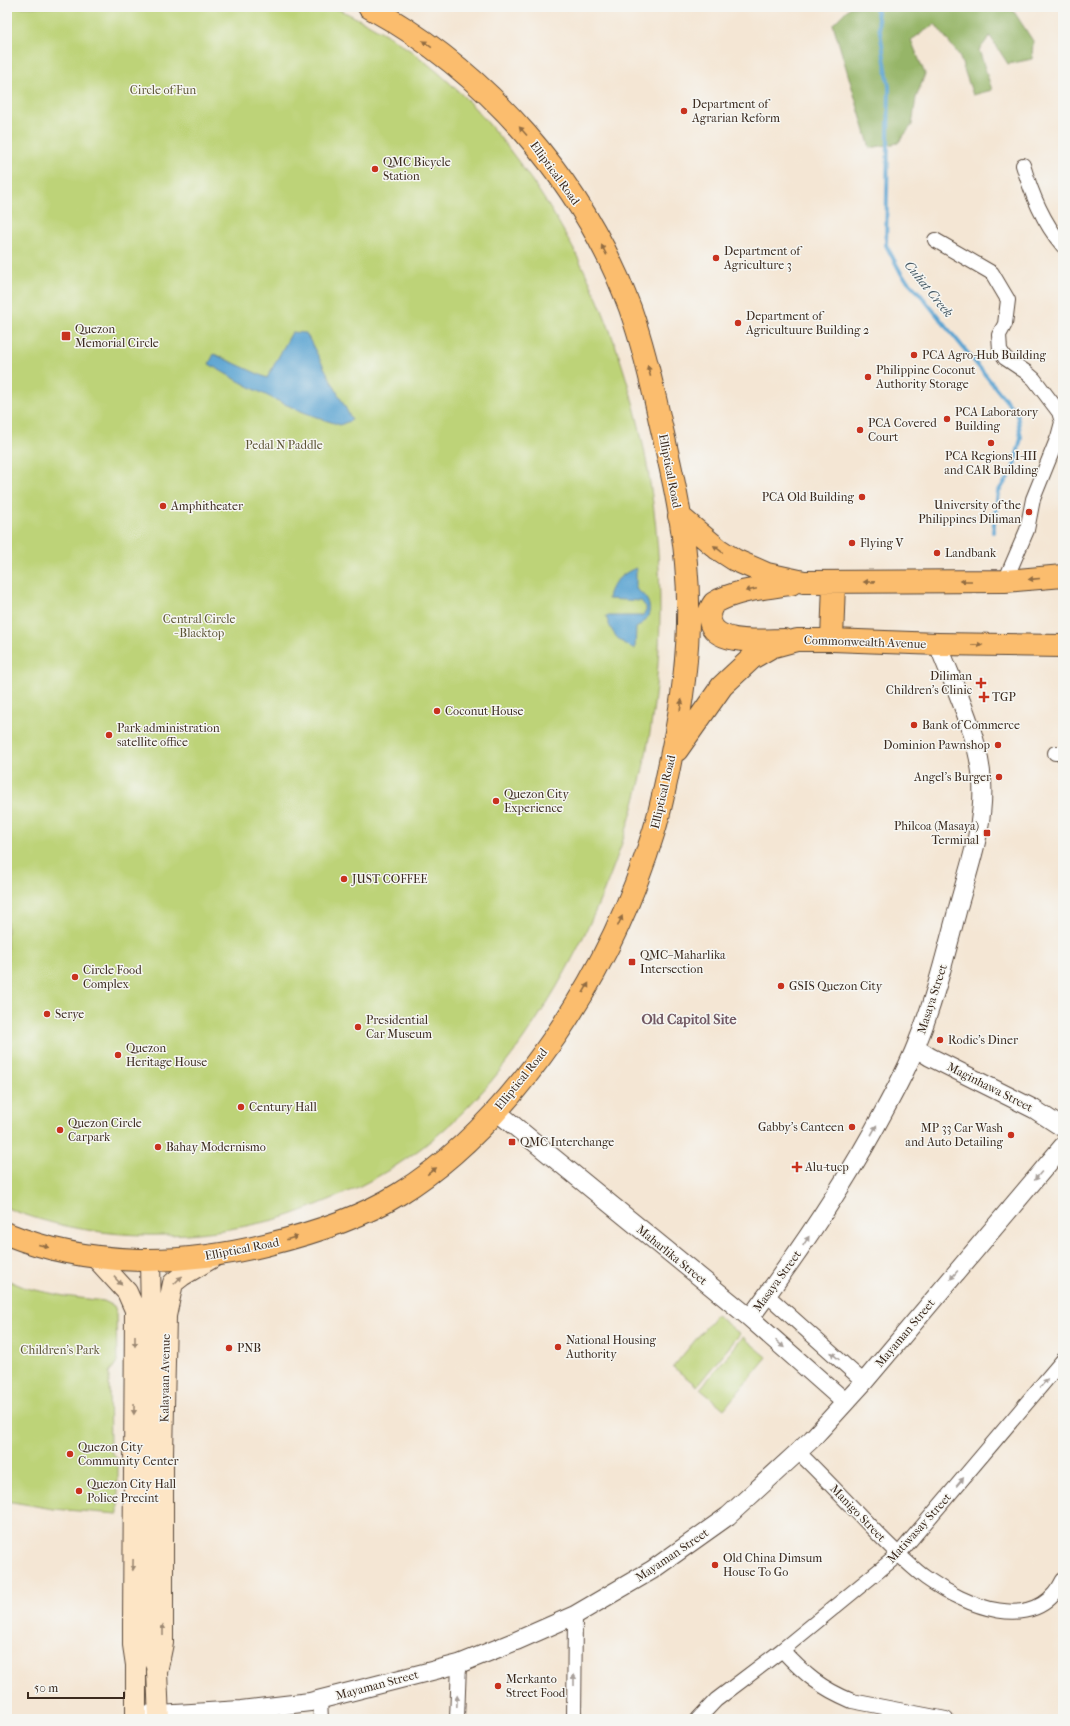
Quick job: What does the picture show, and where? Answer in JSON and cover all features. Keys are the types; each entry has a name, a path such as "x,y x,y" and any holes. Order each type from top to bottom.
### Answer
{"main road":[{"name":"Elliptical Road","path":"7,1234 42,1246 94,1256 150,1261 186,1259 242,1251 325,1228 378,1206 400,1193 443,1163 496,1111 546,1049 585,990 618,926 645,860 656,826 679,721 687,649 687,570 667,449 650,374 628,303 614,269 577,203 555,170 530,139 480,87 422,40 369,7"},
{"path":"679,516 718,549 735,560 767,574 804,582 1005,581 1063,576"},
{"path":"797,640 741,640 724,637 716,633 710,625 708,615 714,603 730,595 804,582"},
{"path":"832,640 834,583"},
{"name":"Commonwealth Avenue","path":"671,757 722,686 752,658 771,647 797,640 1063,646"},
{"name":"Kalayaan Avenue","path":"159,1717 158,1668 163,1643 163,1452 166,1316 173,1283 217,1255"},
{"name":"Kalayaan Avenue","path":"94,1256 143,1310 147,1644 158,1668"},
{"name":"Kalayaan Avenue","path":"136,1717 136,1665 133,1645 133,1625 143,1310 150,1261"},
{"name":"Kalayaan Avenue","path":"136,1665 147,1644"}],"street":[{"path":"1023,165 1030,189 1044,219 1063,246"},
{"path":"934,240 992,273 1008,300 1005,324 999,335 1000,350 1005,358 1034,379 1061,408 1061,428 1033,499 1027,530 1005,581"},
{"name":"Masaya Street","path":"750,1318 800,1250 851,1171 881,1117 916,1048 938,984 979,831 982,809 982,784 980,760 976,741 938,644"},
{"name":"Maginhawa Street","path":"916,1048 930,1057 1034,1109 1063,1128"},
{"name":"Maharlika Street","path":"496,1111 750,1318 845,1402"},
{"name":"Mayaman Street","path":"136,1717 159,1717 241,1710 320,1700 458,1664 575,1615 652,1570 728,1516 799,1453 864,1382 1063,1146"},
{"path":"768,1295 864,1382"},
{"name":"Matiwasay Street","path":"698,1719 716,1700 782,1650 898,1555 1063,1360"},
{"name":"Manigo Street","path":"799,1453 898,1555 926,1578 954,1594 975,1604 996,1610 1016,1612 1036,1609 1049,1599 1063,1580"},
{"path":"574,1719 575,1615"},
{"path":"782,1650 797,1667 828,1691 865,1704 946,1719"},
{"path":"457,1719 458,1664"},
{"path":"320,1700 320,1719"}],"green space":[{"name":"Quezon Memorial Circle","path":"7,7 333,7 366,23 397,41 451,84 475,108 520,163 541,194 575,252 603,313 626,377 643,443 654,510 659,578 659,646 653,712 647,750 628,825 615,863 584,935 547,1003 525,1037 502,1068 451,1124 422,1148 391,1169 357,1188 298,1212 260,1223 197,1233 132,1235 68,1227 37,1219 7,1208"},
{"path":"850,7 1011,7 1033,41 1032,59 1008,64 990,36 979,50 992,90 973,95 959,55 935,24 911,40 925,74 916,98 912,125 898,143 870,148 833,24"},
{"name":"Children's Park","path":"7,1280 26,1288 64,1296 104,1301 114,1306 116,1311 117,1363 109,1372 110,1450 118,1460 118,1514 53,1509 7,1501"},
{"path":"716,1315 740,1334 697,1386 673,1367"},
{"path":"743,1337 767,1357 724,1409 700,1389"}],"water":[{"name":"Pedal N Paddle","path":"292,332 306,333 352,420 340,425 306,413 257,391 209,364 214,354 267,378"},
{"path":"636,568 636,589 646,598 650,608 646,619 636,628 635,649 624,644 616,637 606,616 642,616 646,611 646,607 641,601 608,599 614,584 626,573"}],"waterway":[{"name":"Culiat Creek","path":"876,7 889,87 886,245 902,275 919,293 1017,414 1021,438 1013,470 998,492 993,532"}],"place":[{"name":"Department of Agrarian Reform","path":"684,111"},
{"name":"QMC Bicycle Station","path":"375,169"},
{"name":"Department of Agriculture 3","path":"716,258"},
{"name":"Department of Agricultuure Building 2","path":"738,323"},
{"name":"Quezon Memorial Circle","path":"66,336"},
{"name":"PCA Agro-Hub Building","path":"914,355"},
{"name":"Philippine Coconut Authority Storage","path":"868,377"},
{"name":"PCA Laboratory Building","path":"947,419"},
{"name":"PCA Covered Court","path":"860,430"},
{"name":"PCA Regions I-III and CAR Building","path":"991,443"},
{"name":"PCA Old Building","path":"862,497"},
{"name":"Amphitheater","path":"163,506"},
{"name":"University of the Philippines Diliman","path":"1029,512"},
{"name":"Flying V","path":"852,543"},
{"name":"Landbank","path":"937,553"},
{"name":"Diliman Children's Clinic","path":"981,683"},
{"name":"TGP","path":"984,697"},
{"name":"Coconut House","path":"437,711"},
{"name":"Bank of Commerce","path":"914,725"},
{"name":"Park administration satellite office","path":"109,735"},
{"name":"Dominion Pawnshop","path":"998,745"},
{"name":"Angel's Burger","path":"999,777"},
{"name":"Quezon City Experience","path":"496,801"},
{"name":"Philcoa (Masaya) Terminal","path":"987,833"},
{"name":"JUST COFFEE","path":"344,879"},
{"name":"QMC–Maharlika Intersection","path":"632,962"},
{"name":"Circle Food Complex","path":"75,977"},
{"name":"GSIS Quezon City","path":"781,986"},
{"name":"Serye","path":"47,1014"},
{"name":"Presidential Car Museum","path":"358,1027"},
{"name":"Rodic's Diner","path":"940,1040"},
{"name":"Quezon Heritage House","path":"118,1055"},
{"name":"Century Hall","path":"241,1107"},
{"name":"Gabby's Canteen","path":"852,1127"},
{"name":"Quezon Circle Carpark","path":"60,1130"},
{"name":"MP 33 Car Wash and Auto Detailing","path":"1011,1135"},
{"name":"QMC Interchange","path":"512,1142"},
{"name":"Bahay Modernismo","path":"158,1147"},
{"name":"Alu-tucp","path":"797,1167"},
{"name":"National Housing Authority","path":"558,1347"},
{"name":"PNB","path":"229,1348"},
{"name":"Quezon City Community Center","path":"70,1454"},
{"name":"Quezon City Hall Police Precint","path":"79,1491"},
{"name":"Old China Dimsum House To Go","path":"715,1565"},
{"name":"Merkanto Street Food","path":"498,1686"}],"district":[{"name":"Old Capitol Site","path":"689,1019"}],"park label":[{"name":"Circle of Fun","path":"163,90"},
{"name":"Central Circle - Blacktop","path":"199,626"}]}
